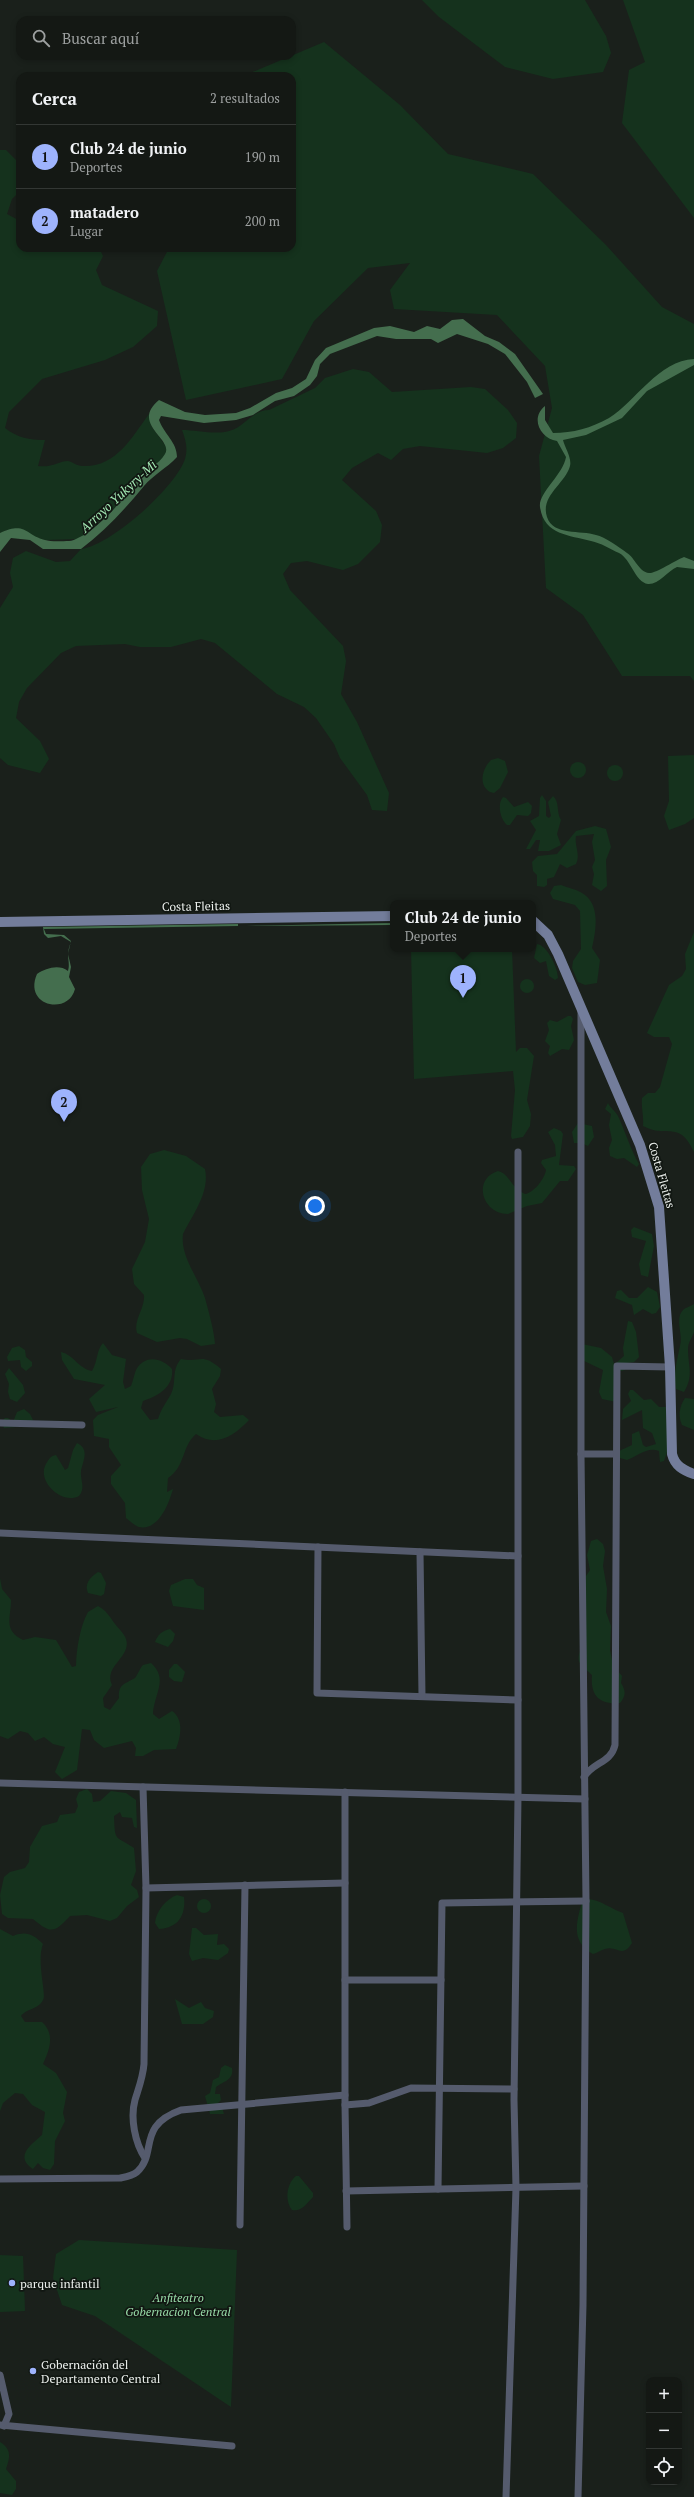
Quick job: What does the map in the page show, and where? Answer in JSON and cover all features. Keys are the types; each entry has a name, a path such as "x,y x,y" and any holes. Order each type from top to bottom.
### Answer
{"main road":[{"name":"Costa Fleitas","path":"0,922 390,916"},
{"name":"Costa Fleitas","path":"536,924 548,935 581,1008 637,1137 657,1197 665,1266 670,1367 672,1454 674,1462 682,1469 694,1474"}],"street":[{"path":"578,2497 583,2305 586,1902 580,1454 581,1008"},
{"path":"506,2497 516,2188 514,2089 518,1797 518,1152"},
{"path":"584,1777 590,1770 609,1758 615,1745 617,1366 670,1367"},
{"path":"0,1423 82,1426"},
{"path":"580,1454 616,1454"},
{"path":"0,1533 518,1556"},
{"path":"318,1547 317,1693 518,1700"},
{"path":"420,1552 422,1696"},
{"path":"0,1783 584,1799"},
{"path":"144,1787 146,1888 144,2064 143,2078 135,2101 134,2125 137,2146 145,2158"},
{"path":"345,1792 344,2105 347,2226"},
{"path":"146,1888 345,1883"},
{"path":"240,2225 245,1885"},
{"path":"438,2189 442,1903 586,1902"},
{"path":"345,1980 441,1980"},
{"path":"344,2105 369,2103 411,2088 514,2089"},
{"path":"0,2179 120,2178 137,2172 145,2158 152,2132 167,2115 181,2110 242,2106 344,2095"},
{"path":"346,2191 584,2186"},
{"path":"0,2375 9,2414 2,2425 232,2446"}],"green space":[{"path":"422,0 585,0 606,36 611,53 603,72 553,79 505,67 439,17"},
{"path":"623,0 694,0 694,218 622,123 629,70 645,62"},
{"path":"324,42 400,105 448,154 533,174 606,245 662,307 694,324 694,681 690,676 622,676 583,615 546,588 539,456 552,408 545,366 497,315 394,309 390,290 410,263 368,268 314,321 282,379 186,400 157,271 167,252 296,252 296,72 253,72 281,60 296,60 296,54"},
{"path":"0,150 6,150 16,160 16,195 12,199 7,214 16,219 16,252 101,252 103,256 96,270 102,285 158,311 157,326 133,347 105,360 42,379 9,412 5,428 24,438 45,440 38,466 68,461 82,466 94,465 104,462 122,449 149,414 152,427 167,448 167,453 160,462 147,469 126,489 120,503 80,539 45,540 7,530 0,533"},
{"path":"353,369 369,372 392,392 471,387 485,389 508,410 517,423 516,438 503,448 487,453 420,446 403,449 391,460 378,453 352,468 342,480 376,511 382,525 380,542 358,564 343,570 307,561 291,563 283,574 290,590 343,646 346,661 341,694 357,722 389,793 387,811 372,810 367,795 340,758 334,744 316,718 304,707 277,694 215,643 201,639 171,647 140,647 125,644 76,646 61,653 27,688 19,702 16,718 40,741 49,759 40,773 8,765 0,758 0,608 13,587 10,573 13,558 26,551 56,562 70,561 81,549 108,538 124,527 156,499 169,484 179,471 185,459 186,444 182,430 224,432 235,429 258,413 269,410 315,388 325,378"},
{"path":"694,755 694,818 685,824 669,830 664,816 669,801 668,756"},
{"path":"498,758 505,761 508,772 500,788 494,793 486,789 483,777 485,768 491,760"},
{"path":"578,762 584,764 586,770 584,776 578,778 572,776 570,770 572,764"},
{"path":"615,765 621,767 623,773 621,779 615,781 609,779 607,773 609,767"},
{"path":"542,795 546,801 546,816 549,818 551,816 548,802 553,796 556,801 561,820 557,834 561,845 549,851 538,851 540,840 536,840 530,849 526,849 536,830 530,821 539,816 540,798"},
{"path":"503,797 506,798 514,807 528,802 532,806 531,813 528,816 517,815 510,825 507,825 500,811 500,803"},
{"path":"595,826 606,829 611,847 606,860 607,886 601,891 592,885 594,874 592,867 595,860 592,842 594,834 576,836 578,857 576,864 567,868 560,864 554,877 547,879 547,885 544,887 537,886 537,875 533,871 532,862 538,856 557,854 576,831"},
{"path":"561,885 582,893 588,898 595,911 596,926 592,948 600,960 597,983 585,985 578,982 572,968 573,961 581,949 580,911 575,905 553,899 550,893 554,886"},
{"path":"694,932 694,1152 683,1136 678,1133 659,1131 643,1126 642,1098 648,1093 655,1093 660,1087 672,1044 669,1037 654,1037 647,1033 669,985 682,976 686,969 685,954"},
{"path":"537,944 541,945 548,953 554,963 558,978 555,980 549,976 546,961 540,963 534,958"},
{"path":"411,952 512,952 516,1052 520,1048 527,1048 534,1056 527,1100 531,1114 530,1126 523,1137 512,1139 511,1136 515,1090 513,1071 414,1079"},
{"path":"524,979 530,979 534,983 534,989 530,993 524,993 520,989 520,983"},
{"path":"571,1016 573,1019 571,1026 574,1040 569,1050 562,1049 550,1056 548,1053 550,1046 545,1041 549,1030 547,1023 550,1020 557,1022"},
{"path":"608,1103 619,1118 639,1164 637,1167 624,1158 617,1159 610,1156 609,1148 612,1140 609,1125 611,1114 605,1109"},
{"path":"578,1123 592,1126 594,1137 588,1146 581,1143 574,1143 572,1132"},
{"path":"554,1128 561,1131 563,1134 559,1165 574,1166 576,1169 568,1181 560,1181 542,1203 527,1206 508,1214 499,1212 492,1208 487,1203 483,1188 485,1181 490,1175 498,1171 505,1175 516,1188 525,1194 532,1191 538,1185 544,1177 546,1170 541,1163 542,1160 556,1156 555,1145 548,1132"},
{"path":"164,1150 186,1156 205,1169 206,1178 203,1194 196,1211 183,1234 183,1242 184,1250 190,1266 205,1298 215,1344 201,1346 187,1339 180,1338 157,1342 137,1333 136,1328 143,1305 144,1295 134,1284 132,1269 145,1242 149,1219 142,1190 141,1167 150,1154"},
{"path":"634,1227 652,1234 654,1246 648,1277 641,1275 639,1264 646,1241 632,1237 631,1230"},
{"path":"648,1287 657,1292 660,1307 656,1313 652,1314 643,1309 634,1315 632,1305 615,1298 617,1291 621,1290 629,1298 637,1298"},
{"path":"694,1304 694,1332 688,1347 690,1376 684,1392 676,1389 675,1383 676,1367 681,1342 679,1319 683,1310"},
{"path":"628,1321 632,1322 636,1332 639,1357 634,1362 627,1363 625,1370 621,1371 615,1366 616,1363 624,1356 623,1348"},
{"path":"103,1343 112,1355 126,1359 123,1382 125,1389 131,1386 136,1370 144,1362 154,1359 159,1360 172,1369 172,1375 168,1386 154,1396 143,1401 141,1408 150,1420 158,1419 171,1394 174,1385 176,1367 181,1359 205,1359 221,1369 220,1376 212,1389 216,1404 214,1412 220,1417 243,1415 249,1420 231,1435 218,1440 203,1438 196,1434 191,1439 178,1468 168,1478 167,1492 173,1489 166,1508 162,1515 152,1525 146,1527 134,1525 126,1518 125,1503 111,1484 111,1476 121,1465 109,1447 109,1439 94,1436 93,1420 98,1415 118,1407 96,1412 89,1399 105,1385 74,1379 62,1360 61,1352 70,1356 87,1370 92,1371 99,1349"},
{"path":"582,1344 601,1348 612,1357 616,1379 616,1402 602,1399 599,1392 603,1370 584,1361"},
{"path":"19,1346 25,1350 26,1357 32,1362 32,1366 26,1371 21,1367 20,1360 8,1361 7,1357 12,1348"},
{"path":"9,1368 23,1385 25,1393 17,1402 10,1399 8,1392 9,1384 5,1374"},
{"path":"630,1390 633,1390 644,1400 651,1399 659,1407 670,1407 669,1447 664,1461 660,1462 659,1451 655,1450 643,1452 627,1460 620,1458 619,1451 632,1445 632,1434 639,1431 643,1445 646,1447 656,1444 652,1433 643,1428 642,1410 622,1420 623,1409 631,1401 628,1394"},
{"path":"685,1398 694,1399 694,1430 682,1425 681,1422 680,1408"},
{"path":"24,1409 30,1414 33,1420 27,1426 4,1428 2,1421 5,1418 8,1418 13,1422 17,1412"},
{"path":"77,1443 85,1452 81,1471 82,1490 79,1496 72,1498 59,1495 53,1490 45,1479 44,1472 45,1466 49,1459 56,1455 65,1470 68,1468 73,1450"},
{"path":"597,1539 603,1544 605,1551 603,1566 607,1589 606,1612 611,1626 610,1650 613,1665 622,1676 621,1683 624,1689 624,1696 620,1703 602,1701 598,1698 593,1689 592,1675 579,1662 586,1576 590,1570 587,1555 591,1541"},
{"path":"98,1572 101,1573 106,1583 104,1594 101,1596 88,1593 87,1590 88,1581"},
{"path":"0,1578 2,1589 11,1600 10,1628 13,1632 23,1640 35,1637 56,1640 72,1667 76,1666 79,1639 88,1612 98,1606 106,1612 124,1635 127,1645 125,1651 111,1672 110,1678 112,1685 103,1698 104,1707 110,1710 119,1698 121,1687 125,1683 135,1678 143,1665 151,1663 159,1675 160,1681 153,1714 159,1719 172,1711 176,1714 180,1723 180,1734 176,1749 154,1750 143,1756 135,1756 136,1748 132,1741 104,1748 94,1740 90,1730 82,1729 77,1770 62,1779 55,1772 65,1747 53,1744 44,1737 35,1741 28,1733 20,1731 8,1739 0,1736"},
{"path":"185,1579 193,1579 197,1585 204,1588 204,1610 173,1606 169,1591 171,1585"},
{"path":"170,1629 175,1634 173,1641 168,1647 155,1642 161,1633"},
{"path":"174,1664 177,1664 185,1672 182,1682 174,1681 169,1677 169,1670"},
{"path":"87,1789 92,1794 93,1802 100,1801 111,1791 126,1793 136,1800 137,1828 134,1827 132,1818 122,1817 120,1812 114,1816 117,1837 134,1848 136,1871 131,1885 137,1890 139,1897 127,1906 117,1918 110,1921 87,1915 70,1916 60,1926 52,1930 44,1927 33,1919 8,1918 2,1914 0,1895 4,1877 10,1872 25,1868 29,1862 30,1847 42,1826 57,1822 60,1815 75,1813 78,1806 76,1799 79,1792"},
{"path":"177,1895 184,1897 184,1909 182,1915 176,1923 166,1928 159,1929 155,1923 157,1914 169,1899"},
{"path":"201,1899 207,1899 211,1903 211,1909 207,1913 201,1913 197,1909 197,1903"},
{"path":"588,1899 597,1901 623,1913 632,1943 628,1948 622,1951 609,1948 593,1954 581,1944 577,1931 578,1917 582,1902"},
{"path":"192,1928 196,1928 204,1935 218,1934 217,1945 224,1944 229,1949 228,1953 218,1960 203,1958 192,1961 189,1954"},
{"path":"0,1929 13,1936 18,1934 29,1934 43,1944 41,1951 41,1968 44,1997 38,2006 23,2013 21,2016 25,2022 42,2022 46,2027 49,2032 50,2042 48,2053 43,2064 56,2073 67,2092 63,2113 65,2121 55,2141 54,2164 50,2170 43,2168 38,2163 33,2169 25,2160 26,2151 42,2135 45,2112 32,2105 23,2094 15,2093 3,2103 0,2111"},
{"path":"175,1999 189,2008 201,2002 205,2008 214,2011 213,2017 203,2024 182,2024"},
{"path":"225,2065 232,2068 230,2078 216,2087 215,2094 220,2094 221,2100 217,2104 222,2107 224,2114 210,2114 205,2096 210,2093 213,2080 219,2077 221,2068"},
{"path":"296,2176 299,2176 313,2193 313,2197 299,2210 292,2210 288,2202 288,2188"},
{"name":"Anfiteatro Gobernacion Central","path":"79,2240 237,2250 231,2407 95,2316 62,2305 53,2278 56,2254"},
{"name":"parque infantil","path":"0,2255 23,2256 25,2311 0,2312"},
{"path":"0,2442 7,2448 9,2454 6,2469 16,2481 16,2489 12,2495 0,2493"}],"shaded area":[{"path":"463,319 485,336 499,342 515,354 543,394 535,398 527,382 505,354 488,344 457,334 438,343 431,339 396,339 377,336 330,354 320,364 317,376 310,385 294,396 275,401 253,415 236,420 204,423 161,416 159,420 173,442 177,457 148,482 130,503 90,542 81,549 43,549 30,540 11,538 0,552 0,533 15,528 25,530 38,538 48,541 69,541 82,536 104,519 120,501 128,487 135,479 156,464 165,454 166,448 164,443 154,430 149,416 151,409 159,400 185,412 205,415 236,413 250,408 276,393 292,388 306,379 315,360 326,348 374,328 390,326 414,332 427,326 440,329 452,320"},
{"path":"694,359 694,365 647,391 622,418 586,435 563,440 569,456 570,466 547,503 547,517 550,523 555,527 561,530 600,536 630,555 640,568 646,572 652,573 684,557 694,561 694,569 677,567 659,580 652,584 648,584 636,575 627,560 619,553 598,543 559,532 552,528 542,516 540,502 564,464 566,457 557,441 546,436 542,432 539,427 538,416 545,406 545,420 553,433 575,431 595,425 619,411 648,383 670,366 681,361"},
{"path":"390,923 390,925 246,926"},
{"path":"238,924 238,926 44,929 46,934 64,935 71,942 61,936 48,938 44,934 43,927"},
{"path":"68,955 71,967 69,977 75,989 71,997 64,1003 56,1005 48,1004 41,1000 36,994 34,985 37,974 44,970 57,967 68,971"}],"place":[{"name":"Club 24 de junio","path":"463,998"},
{"name":"matadero","path":"64,1122"},
{"name":"parque infantil","path":"12,2283"},
{"name":"Gobernación del Departamento Central","path":"33,2371"}],"water label":[{"name":"Arroyo Yukyry-Mi","path":"118,496"}]}
